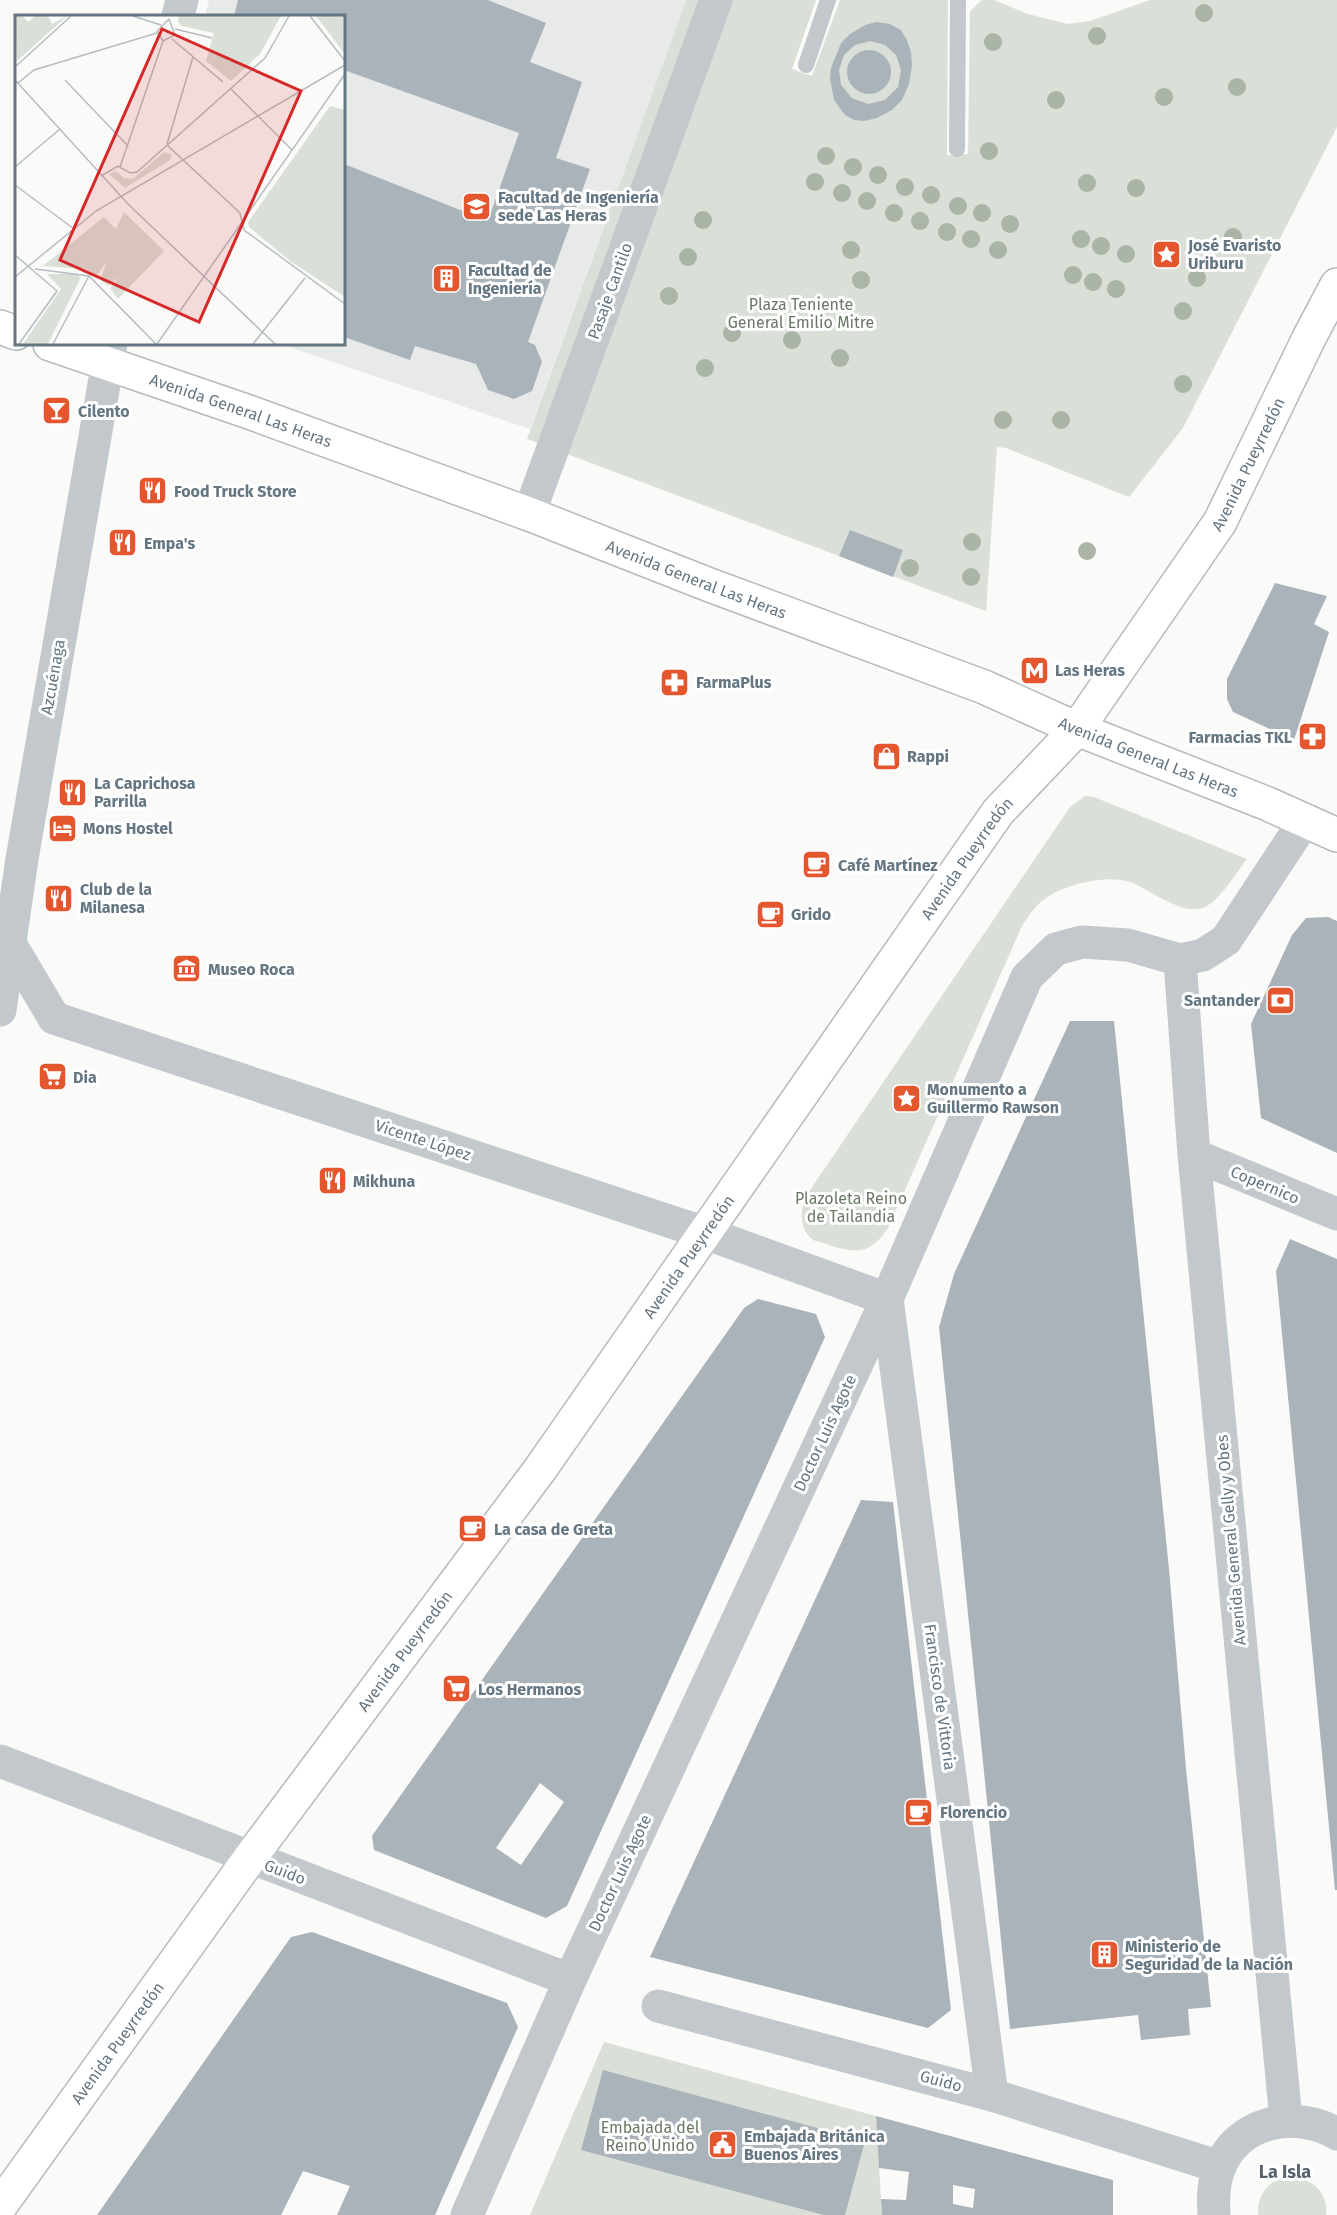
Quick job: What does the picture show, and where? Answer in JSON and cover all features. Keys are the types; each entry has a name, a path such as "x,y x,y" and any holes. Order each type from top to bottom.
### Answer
{"main road":[{"name":"Avenida Pueyrredón","path":"0,2206 250,1858 541,1468 998,812 1077,729 1220,522 1309,338 1335,292"},
{"path":"0,327 15,333"},
{"name":"Avenida General Las Heras","path":"57,345 109,353 707,584 984,687 1077,729 1305,820 1337,835"}],"street":[{"path":"178,15 182,0"},
{"name":"Pasaje Cantilo","path":"529,514 716,0"},
{"name":"Azcuénaga","path":"0,1010 4,937 109,353"},
{"path":"1180,960 1203,955 1226,939 1305,820"},
{"name":"Vicente López","path":"4,937 54,1018 705,1233 888,1299"},
{"name":"Doctor Luis Agote","path":"467,2215 570,1980 888,1299 1027,977 1056,949 1082,942 1128,945 1180,960"},
{"name":"Avenida General Gelly y Obes","path":"1180,960 1194,1155 1286,2120"},
{"name":"Copernico","path":"1194,1155 1337,1214"},
{"name":"Francisco de Vittoria","path":"888,1299 992,2095"},
{"name":"Guido","path":"0,1761 570,1980"},
{"name":"Guido","path":"658,2006 992,2095 1220,2167"},
{"path":"1214,2215 1214,2191 1220,2167 1236,2144 1253,2130 1269,2123 1286,2120 1311,2122 1337,2133"}],"lane":[{"path":"806,65 828,0"},
{"path":"957,149 958,0"}],"shaded area":[{"name":"Facultad de Ingeniería sede Las Heras","path":"209,0 686,0 530,429 283,345 345,345 345,15 205,15"}],"green space":[{"name":"Plaza Teniente General Emilio Mitre","path":"686,0 816,0 792,69 812,76 840,0 948,0 947,155 968,154 970,11 982,0 994,0 1028,14 1067,24 1090,21 1150,0 1337,0 1337,127 1183,428 1129,497 1006,448 997,447 986,611 527,439"},
{"name":"Plazoleta Reino de Tailandia","path":"1085,796 1094,797 1247,859 1216,899 1205,907 1197,909 1178,906 1133,883 1112,879 1076,884 1042,901 1022,926 888,1228 872,1246 864,1249 846,1250 813,1240 805,1231 802,1219 806,1196 1070,807"},
{"name":"Embajada del Reino Unido","path":"604,2042 876,2116 882,2215 530,2215"},
{"path":"1287,2176 1303,2179 1316,2186 1324,2198 1326,2215 1258,2215 1259,2201 1265,2190 1269,2185"}],"building":[{"name":"Facultad de Ingeniería","path":"238,0 488,0 546,23 530,62 582,82 556,158 590,169 528,342 535,345 542,362 532,391 514,399 488,390 476,364 415,346 410,360 345,337 345,164 488,221 519,133 345,70 345,15 234,15"},
{"path":"876,22 890,24 901,30 911,52 912,66 909,84 902,100 892,110 877,118 864,121 854,120 845,115 834,100 830,78 831,68 841,43 865,25","holes":["870,41 885,45 896,55 901,70 898,87 885,100 868,104 852,98 841,85 839,70 844,55 855,45"]},
{"path":"869,50 885,56 891,72 885,88 869,94 853,88 847,72 853,56"},
{"path":"850,530 903,550 893,577 839,556"},
{"path":"1275,583 1327,596 1314,624 1329,632 1294,740 1233,712 1227,699 1227,679"},
{"path":"1328,917 1337,921 1337,1153 1261,1118 1251,1024 1292,935 1306,918"},
{"path":"1070,1021 1114,1021 1211,2007 1188,2009 1190,2035 1141,2040 1138,2015 1010,2029 939,1327 954,1274"},
{"path":"1290,1239 1337,1259 1337,1890 1335,1890 1276,1271"},
{"path":"758,1299 816,1314 825,1337 567,1906 546,1918 374,1850 372,1836 744,1308","holes":["540,1783 564,1802 521,1865 496,1848"]},
{"path":"861,1500 893,1502 951,2010 928,2028 650,1957"},
{"path":"312,1932 507,2003 518,2027 435,2215 337,2215 350,2186 303,2171 281,2215 97,2215 291,1937"},
{"name":"Embajada Británica Buenos Aires","path":"603,2070 865,2141 845,2215 824,2215 581,2150"},
{"path":"876,2116 1113,2180 1113,2215 882,2215 881,2199 906,2200 909,2172 879,2168","holes":["953,2185 975,2189 973,2208 953,2204"]}],"place":[{"name":"Facultad de Ingeniería sede Las Heras","path":"477,206"},
{"name":"José Evaristo Uriburu","path":"1167,254"},
{"name":"Facultad de Ingeniería","path":"447,279"},
{"name":"Cilento","path":"57,411"},
{"name":"Food Truck Store","path":"153,491"},
{"name":"Empa's","path":"123,543"},
{"name":"Las Heras","path":"1034,670"},
{"name":"FarmaPlus","path":"675,682"},
{"name":"Farmacias TKL","path":"1313,737"},
{"name":"Rappi","path":"886,756"},
{"name":"La Caprichosa Parrilla","path":"73,792"},
{"name":"Mons Hostel","path":"62,828"},
{"name":"Café Martínez","path":"817,865"},
{"name":"Club de la Milanesa","path":"59,898"},
{"name":"Grido","path":"770,914"},
{"name":"Museo Roca","path":"187,969"},
{"name":"Santander","path":"1281,1000"},
{"name":"Dia","path":"52,1077"},
{"name":"Monumento a Guillermo Rawson","path":"906,1098"},
{"name":"Mikhuna","path":"332,1181"},
{"name":"La casa de Greta","path":"473,1529"},
{"name":"Los Hermanos","path":"457,1689"},
{"name":"Florencio","path":"919,1812"},
{"name":"Ministerio de Seguridad de la Nación","path":"1104,1955"},
{"name":"Embajada Británica Buenos Aires","path":"723,2145"}],"district":[{"name":"La Isla","path":"1285,2172"}]}
